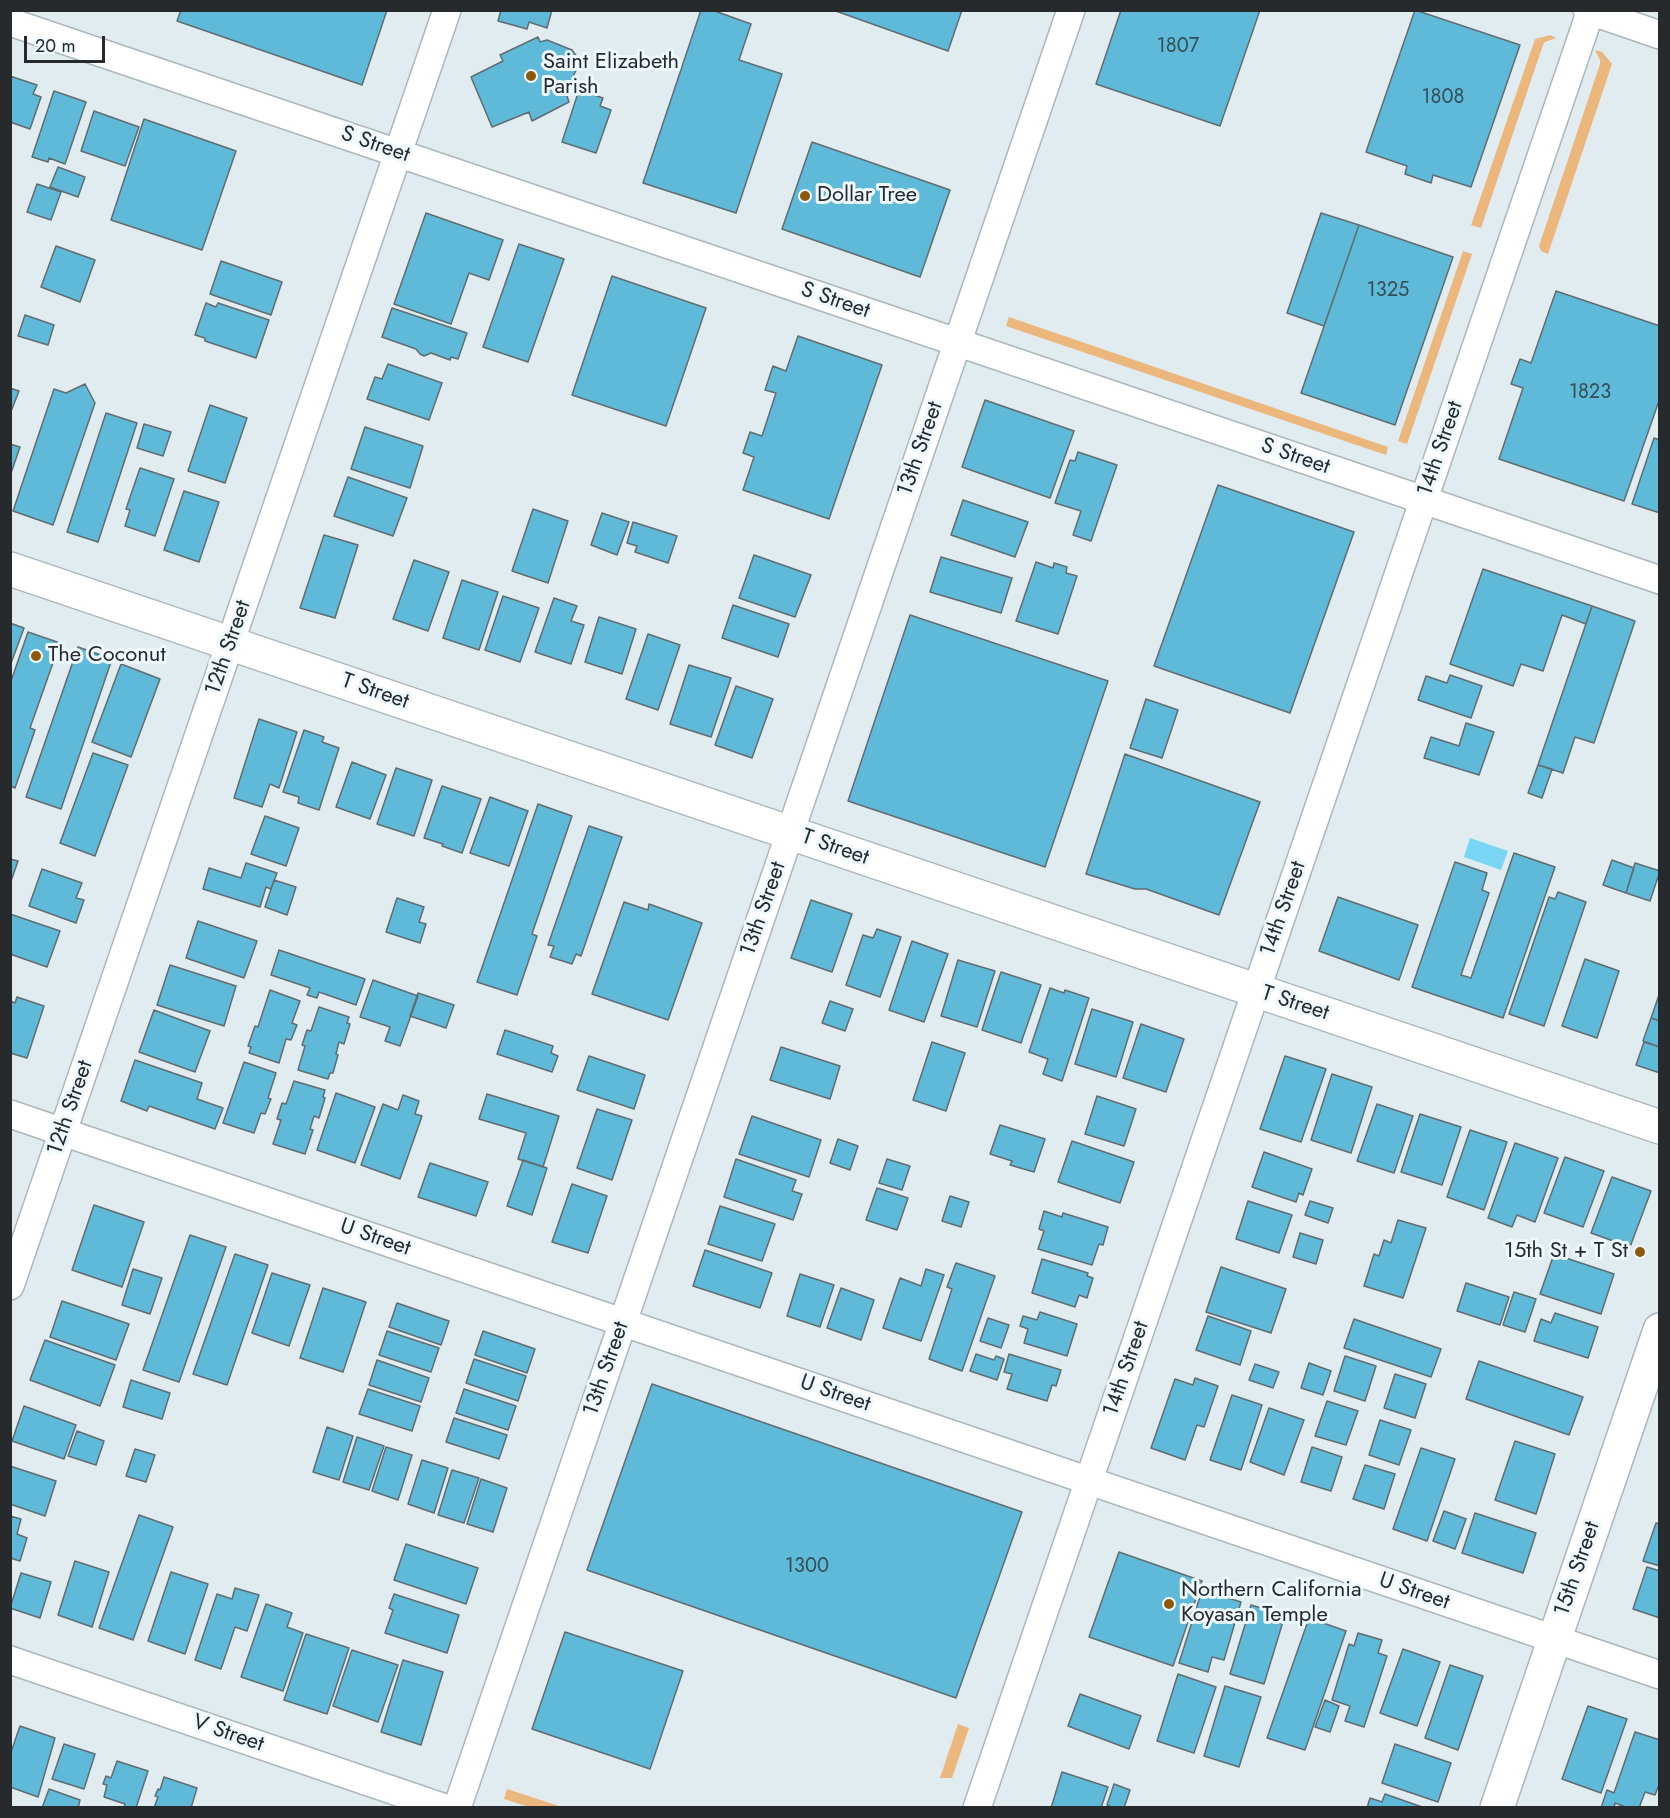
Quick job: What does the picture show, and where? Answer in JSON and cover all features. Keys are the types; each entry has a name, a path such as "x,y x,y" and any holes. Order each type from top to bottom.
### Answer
{"street":[{"name":"12th Street","path":"10,1286 447,10"},
{"name":"13th Street","path":"457,1808 1071,10"},
{"path":"1590,11 1659,35"},
{"name":"14th Street","path":"977,1808 1590,11"},
{"name":"S Street","path":"10,22 1659,580"},
{"name":"T Street","path":"10,569 1659,1127"},
{"name":"U Street","path":"10,1114 1659,1675"},
{"name":"15th Street","path":"1497,1808 1659,1330"},
{"name":"V Street","path":"10,1660 445,1808"}],"shaded area":[{"path":"1550,35 1556,38 1543,45 1481,228 1471,225 1535,39"},
{"path":"1595,50 1602,52 1612,64 1548,254 1541,251 1539,246 1600,64"},
{"path":"1463,251 1472,254 1407,444 1398,441"},
{"path":"1009,317 1388,447 1386,455 1006,326"},
{"path":"958,1724 969,1728 952,1778 940,1778"},
{"path":"507,1789 562,1807 529,1807 504,1799"}],"water":[{"path":"1470,838 1508,851 1501,870 1464,857"}],"building":[{"path":"181,10 387,10 362,85 177,21"},
{"path":"501,10 552,10 547,28 529,22 527,29 498,21"},
{"path":"701,10 712,10 751,24 739,60 782,74 736,213 643,183"},
{"path":"833,10 962,10 948,51"},
{"path":"1121,10 1260,10 1220,126 1096,84"},
{"path":"1415,10 1520,45 1471,187 1433,175 1431,183 1405,174 1407,166 1366,152"},
{"path":"538,37 540,42 547,40 572,50 580,61 566,93 569,102 532,121 529,112 492,127 471,77 503,61 500,55"},
{"path":"10,76 37,85 33,94 41,97 30,129 10,122"},
{"path":"579,90 603,98 600,106 611,110 596,153 562,142"},
{"path":"54,91 86,102 65,164 49,158 48,162 32,157"},
{"path":"94,111 139,127 125,166 81,151"},
{"path":"144,119 236,151 202,250 111,220"},
{"path":"812,142 950,190 920,277 782,229"},
{"path":"58,167 85,177 78,197 50,187"},
{"path":"37,184 61,192 51,220 27,212"},
{"path":"426,213 503,240 489,280 469,273 451,324 394,304"},
{"path":"1321,213 1359,225 1324,326 1287,313"},
{"path":"1359,225 1453,257 1395,425 1301,393"},
{"path":"519,244 564,259 528,362 483,347"},
{"path":"56,246 95,260 80,302 41,287"},
{"path":"221,261 282,282 271,315 210,294"},
{"path":"612,276 706,308 666,426 572,395"},
{"path":"1556,291 1660,326 1660,398 1624,501 1499,459 1523,388 1511,384 1520,359 1531,363"},
{"path":"206,303 216,307 218,303 269,320 256,358 205,341 205,338 195,335"},
{"path":"392,308 467,333 458,359 451,357 450,360 431,353 424,356 416,349 382,337"},
{"path":"25,315 54,325 48,345 18,336"},
{"path":"798,336 882,365 829,519 743,490 754,457 743,453 750,432 762,436 776,393 765,390 773,366 786,371"},
{"path":"388,364 442,383 429,420 367,399 375,377 382,379"},
{"path":"85,384 95,403 53,525 13,511 54,389 66,393"},
{"path":"10,388 19,391 10,414"},
{"path":"985,400 1074,431 1050,498 962,467"},
{"path":"210,405 247,418 225,483 188,471"},
{"path":"106,413 137,423 98,542 67,532"},
{"path":"144,424 171,432 163,456 137,448"},
{"path":"365,427 423,446 410,488 351,469"},
{"path":"1654,438 1660,440 1660,513 1632,504"},
{"path":"10,444 20,447 10,476"},
{"path":"1078,452 1117,465 1091,541 1073,535 1081,511 1055,503 1070,460 1075,461"},
{"path":"140,468 174,479 155,536 125,526 130,510 126,509"},
{"path":"348,477 407,498 393,536 334,516"},
{"path":"1218,485 1354,532 1290,713 1154,666"},
{"path":"184,491 219,502 199,562 164,550"},
{"path":"963,500 1028,522 1015,557 951,535"},
{"path":"533,509 568,521 548,583 512,571"},
{"path":"602,513 629,522 617,555 591,545"},
{"path":"633,522 677,536 668,563 635,552 637,546 627,543"},
{"path":"324,535 358,545 335,618 300,608"},
{"path":"754,555 811,575 795,617 739,598"},
{"path":"941,557 1012,578 1001,613 930,592"},
{"path":"414,560 449,572 428,631 393,619"},
{"path":"1036,562 1053,568 1054,563 1067,567 1066,573 1077,576 1058,634 1016,621"},
{"path":"1483,569 1592,606 1586,624 1562,615 1543,671 1521,664 1513,686 1450,664"},
{"path":"462,580 498,592 479,650 443,638"},
{"path":"503,596 539,608 520,662 485,650"},
{"path":"554,598 577,606 571,621 584,625 571,664 535,652"},
{"path":"733,605 789,624 778,657 722,638"},
{"path":"1592,606 1635,621 1594,743 1575,737 1563,773 1538,765"},
{"path":"910,615 1108,681 1045,867 848,801"},
{"path":"599,617 636,629 622,674 585,662"},
{"path":"10,623 24,628 10,666"},
{"path":"28,632 60,643 30,728 35,730 15,788 10,786 10,684"},
{"path":"648,634 680,645 658,710 626,699"},
{"path":"78,647 112,659 61,809 26,797"},
{"path":"121,664 160,679 131,757 92,742"},
{"path":"689,665 731,678 711,737 670,724"},
{"path":"1450,675 1482,686 1471,718 1418,700 1426,676 1447,683"},
{"path":"736,686 773,699 752,758 715,745"},
{"path":"1146,699 1178,710 1162,758 1130,748"},
{"path":"259,719 297,732 279,788 270,784 262,807 234,798"},
{"path":"1466,723 1494,732 1479,775 1424,758 1431,737 1459,746"},
{"path":"304,730 324,737 322,742 339,748 319,810 298,803 299,797 283,792"},
{"path":"93,753 128,765 95,856 60,843"},
{"path":"1125,754 1260,802 1219,915 1146,889 1135,889 1086,874"},
{"path":"352,762 386,775 370,819 336,807"},
{"path":"1538,765 1552,769 1542,798 1528,793"},
{"path":"396,768 432,780 414,836 377,824"},
{"path":"442,786 481,799 462,853 424,838"},
{"path":"490,797 528,811 509,866 470,853"},
{"path":"538,804 572,816 532,934 537,936 517,995 477,982"},
{"path":"265,816 299,828 286,866 251,854"},
{"path":"589,826 622,837 581,956 576,954 572,964 550,957 554,946 548,945"},
{"path":"1514,853 1555,867 1503,1018 1412,987 1455,862 1487,873 1482,890 1489,893 1461,975 1471,978"},
{"path":"10,859 18,861 10,884"},
{"path":"1612,860 1634,868 1626,893 1603,885"},
{"path":"246,863 277,873 271,889 266,887 260,907 203,889 209,868 241,878"},
{"path":"1635,863 1660,871 1650,901 1626,893"},
{"path":"42,869 82,883 76,898 84,900 76,923 29,906"},
{"path":"274,880 296,887 287,915 265,907"},
{"path":"1558,892 1586,902 1544,1026 1509,1014 1549,897 1555,899"},
{"path":"1338,897 1418,925 1399,980 1319,951"},
{"path":"397,898 424,907 419,922 426,924 420,943 386,932"},
{"path":"811,900 852,914 832,972 791,958"},
{"path":"624,902 648,910 649,904 702,923 668,1020 592,994"},
{"path":"10,914 60,931 47,967 10,954"},
{"path":"198,921 257,941 244,978 186,958"},
{"path":"877,929 901,937 880,997 846,985 863,935 873,938"},
{"path":"912,941 948,954 924,1022 889,1010"},
{"path":"279,950 365,979 356,1005 319,992 317,998 307,995 310,988 271,975"},
{"path":"1585,959 1619,971 1597,1038 1562,1026"},
{"path":"958,960 995,971 977,1027 941,1016"},
{"path":"170,965 236,986 224,1026 157,1005"},
{"path":"1001,972 1041,985 1021,1043 982,1030"},
{"path":"373,980 418,996 400,1046 385,1041 390,1027 360,1017"},
{"path":"1050,988 1089,998 1062,1081 1043,1074 1048,1059 1029,1052"},
{"path":"270,990 300,1001 292,1023 297,1025 291,1040 286,1039 279,1063 249,1053 251,1047 248,1046 255,1026 258,1027"},
{"path":"418,993 454,1005 446,1028 410,1016"},
{"path":"1660,995 1660,1021 1651,1018"},
{"path":"17,997 44,1006 27,1058 10,1053 10,1001 15,1003"},
{"path":"830,1001 853,1009 845,1031 822,1023"},
{"path":"319,1007 349,1017 347,1023 350,1024 344,1044 339,1042 333,1073 330,1073 328,1079 298,1070 307,1030 311,1031"},
{"path":"1092,1009 1133,1022 1116,1077 1075,1064"},
{"path":"154,1010 210,1031 195,1072 139,1052"},
{"path":"1651,1018 1660,1021 1660,1047 1643,1041"},
{"path":"1141,1024 1184,1039 1166,1092 1123,1078"},
{"path":"505,1030 553,1046 551,1053 558,1056 552,1072 497,1054"},
{"path":"932,1042 965,1053 946,1111 913,1100"},
{"path":"1644,1042 1660,1047 1660,1073 1636,1065"},
{"path":"781,1047 840,1066 830,1099 770,1080"},
{"path":"589,1056 645,1075 634,1109 577,1090"},
{"path":"1285,1056 1326,1069 1301,1142 1260,1129"},
{"path":"135,1060 202,1083 197,1099 223,1108 215,1129 149,1106 147,1111 121,1101"},
{"path":"244,1062 276,1073 268,1098 271,1099 265,1114 261,1113 254,1133 223,1123"},
{"path":"1332,1074 1372,1087 1351,1153 1311,1140"},
{"path":"294,1081 325,1090 319,1118 314,1116 310,1129 313,1130 305,1154 273,1144 281,1120 277,1119 282,1103 286,1104"},
{"path":"336,1093 375,1107 355,1163 317,1150"},
{"path":"487,1094 559,1116 543,1167 518,1159 526,1133 479,1119"},
{"path":"403,1095 419,1101 415,1114 422,1116 400,1179 361,1165 383,1104 398,1110"},
{"path":"1097,1096 1136,1109 1124,1146 1085,1134"},
{"path":"1377,1104 1413,1116 1394,1173 1357,1161"},
{"path":"597,1109 632,1120 612,1180 577,1168"},
{"path":"1420,1114 1461,1127 1442,1185 1401,1172"},
{"path":"752,1116 821,1140 809,1177 739,1154"},
{"path":"1000,1125 1045,1139 1034,1172 1010,1165 1012,1161 990,1154"},
{"path":"1470,1130 1507,1142 1484,1210 1447,1197"},
{"path":"838,1139 858,1146 850,1170 830,1163"},
{"path":"1072,1141 1134,1162 1120,1203 1058,1182"},
{"path":"1515,1143 1558,1158 1535,1222 1517,1215 1512,1227 1488,1218"},
{"path":"1264,1152 1312,1169 1303,1195 1299,1193 1296,1202 1252,1187"},
{"path":"1565,1157 1604,1171 1583,1227 1544,1213"},
{"path":"736,1159 796,1180 792,1191 802,1194 793,1220 724,1197"},
{"path":"887,1159 910,1166 902,1190 879,1183"},
{"path":"523,1160 547,1168 532,1215 507,1206"},
{"path":"430,1163 488,1182 476,1216 418,1197"},
{"path":"1612,1177 1651,1191 1630,1247 1591,1233"},
{"path":"572,1184 607,1196 588,1253 552,1242"},
{"path":"877,1188 908,1198 897,1230 866,1220"},
{"path":"950,1196 969,1202 961,1227 942,1221"},
{"path":"1248,1201 1292,1215 1279,1253 1236,1239"},
{"path":"1310,1201 1333,1208 1328,1223 1305,1215"},
{"path":"94,1205 144,1222 122,1287 72,1270"},
{"path":"720,1206 775,1224 762,1261 708,1244"},
{"path":"1044,1211 1062,1217 1063,1213 1108,1227 1103,1245 1099,1244 1092,1265 1038,1249 1044,1231 1039,1229"},
{"path":"1398,1220 1426,1228 1403,1298 1364,1286 1374,1254 1379,1256 1384,1240 1391,1243"},
{"path":"1300,1233 1323,1240 1316,1264 1293,1257"},
{"path":"190,1235 226,1247 179,1382 143,1370"},
{"path":"705,1250 772,1273 760,1308 693,1286"},
{"path":"235,1254 268,1265 227,1385 193,1374"},
{"path":"1554,1254 1614,1274 1601,1314 1540,1294"},
{"path":"1042,1259 1088,1273 1087,1276 1093,1278 1087,1298 1079,1295 1075,1307 1032,1293"},
{"path":"956,1263 995,1276 962,1371 929,1359 952,1289 947,1287"},
{"path":"1221,1267 1286,1289 1271,1333 1206,1312"},
{"path":"133,1269 162,1278 150,1314 122,1305"},
{"path":"926,1269 944,1275 921,1341 883,1328 900,1278 921,1286"},
{"path":"272,1273 310,1285 289,1346 252,1333"},
{"path":"800,1274 834,1285 820,1327 787,1316"},
{"path":"1466,1283 1509,1297 1500,1325 1457,1311"},
{"path":"323,1288 366,1302 343,1372 300,1358"},
{"path":"841,1288 874,1300 861,1340 827,1328"},
{"path":"1514,1292 1536,1299 1525,1332 1503,1325"},
{"path":"62,1301 129,1324 116,1360 50,1337"},
{"path":"397,1303 449,1321 441,1345 389,1327"},
{"path":"1040,1312 1077,1324 1067,1356 1024,1343 1028,1329 1020,1326 1023,1316 1037,1320"},
{"path":"1555,1313 1598,1327 1588,1358 1534,1341 1541,1319 1551,1323"},
{"path":"1208,1316 1251,1331 1240,1365 1196,1350"},
{"path":"988,1318 1009,1325 1001,1348 980,1341"},
{"path":"1354,1319 1441,1349 1431,1377 1344,1348"},
{"path":"387,1331 439,1348 431,1372 379,1355"},
{"path":"483,1331 535,1349 527,1373 475,1355"},
{"path":"45,1340 115,1365 100,1406 30,1380"},
{"path":"976,1354 994,1360 996,1356 1004,1359 997,1380 970,1371"},
{"path":"1009,1354 1061,1370 1056,1386 1052,1385 1047,1401 1007,1389 1012,1374 1004,1372"},
{"path":"1345,1356 1376,1366 1365,1401 1334,1391"},
{"path":"474,1359 526,1376 518,1401 466,1383"},
{"path":"377,1360 429,1378 421,1402 369,1385"},
{"path":"1479,1361 1583,1397 1569,1435 1466,1399"},
{"path":"1309,1363 1331,1371 1323,1395 1301,1388"},
{"path":"1255,1364 1279,1372 1273,1388 1249,1380"},
{"path":"1395,1374 1426,1384 1415,1418 1384,1408"},
{"path":"1195,1378 1218,1386 1204,1427 1197,1425 1185,1460 1151,1448 1175,1379 1193,1385"},
{"path":"131,1380 170,1393 162,1419 123,1407"},
{"path":"652,1384 1022,1512 956,1698 587,1570"},
{"path":"368,1389 420,1406 412,1431 359,1414"},
{"path":"464,1389 516,1406 508,1430 456,1413"},
{"path":"1232,1395 1262,1405 1241,1470 1210,1460"},
{"path":"1327,1401 1358,1411 1346,1445 1315,1436"},
{"path":"24,1406 76,1425 64,1459 12,1441"},
{"path":"1269,1408 1304,1420 1284,1475 1250,1462"},
{"path":"454,1418 507,1435 499,1459 446,1442"},
{"path":"1380,1420 1411,1430 1399,1465 1369,1455"},
{"path":"327,1427 353,1436 339,1480 313,1472"},
{"path":"77,1431 104,1441 96,1465 68,1456"},
{"path":"357,1437 384,1446 369,1490 343,1482"},
{"path":"1515,1441 1555,1454 1536,1514 1495,1500"},
{"path":"386,1447 412,1455 398,1500 372,1491"},
{"path":"1312,1447 1342,1457 1331,1491 1301,1482"},
{"path":"1421,1448 1455,1459 1427,1541 1393,1529"},
{"path":"135,1449 155,1455 146,1482 126,1476"},
{"path":"422,1460 448,1468 434,1513 408,1504"},
{"path":"1365,1465 1395,1474 1384,1509 1353,1499"},
{"path":"10,1466 56,1481 45,1516 10,1504"},
{"path":"452,1470 479,1478 464,1523 438,1515"},
{"path":"481,1479 507,1488 493,1532 467,1524"},
{"path":"1444,1511 1466,1519 1455,1549 1433,1541"},
{"path":"1475,1513 1536,1533 1523,1573 1462,1553"},
{"path":"139,1515 173,1527 133,1640 99,1628"},
{"path":"10,1516 21,1519 17,1534 27,1538 20,1561 10,1558"},
{"path":"1656,1523 1660,1524 1660,1566 1643,1561"},
{"path":"406,1544 478,1568 466,1604 394,1580"},
{"path":"1119,1552 1202,1581 1173,1666 1089,1637"},
{"path":"75,1561 109,1572 92,1627 58,1615"},
{"path":"1647,1567 1660,1571 1660,1618 1633,1609"},
{"path":"171,1572 208,1584 185,1654 148,1641"},
{"path":"21,1573 51,1582 40,1618 10,1608"},
{"path":"235,1588 259,1595 247,1631 235,1627 221,1669 195,1660 217,1594 232,1599"},
{"path":"1202,1590 1241,1602 1224,1660 1212,1657 1208,1672 1179,1663"},
{"path":"394,1594 459,1615 447,1653 385,1633 393,1610 389,1608"},
{"path":"266,1604 292,1613 287,1627 303,1633 283,1691 241,1677"},
{"path":"1251,1605 1285,1615 1264,1684 1230,1674"},
{"path":"1309,1618 1346,1631 1305,1750 1267,1738"},
{"path":"565,1632 683,1671 650,1769 532,1729"},
{"path":"1358,1633 1382,1640 1378,1653 1387,1656 1364,1727 1345,1721 1350,1706 1332,1700 1349,1644 1354,1646"},
{"path":"306,1634 349,1648 327,1714 284,1700"},
{"path":"1403,1649 1440,1662 1417,1726 1380,1713"},
{"path":"352,1650 398,1665 378,1722 333,1706"},
{"path":"403,1660 443,1672 421,1745 381,1732"},
{"path":"1450,1665 1483,1676 1458,1750 1425,1738"},
{"path":"1178,1674 1216,1687 1194,1753 1157,1741"},
{"path":"1225,1686 1261,1697 1239,1767 1204,1756"},
{"path":"1080,1694 1141,1716 1129,1749 1068,1726"},
{"path":"1325,1700 1339,1706 1330,1732 1315,1727"},
{"path":"1588,1706 1627,1719 1601,1793 1562,1779"},
{"path":"20,1726 55,1738 38,1797 10,1787 10,1755"},
{"path":"1635,1732 1660,1740 1660,1782 1655,1795 1645,1792 1639,1808 1628,1808 1615,1803 1614,1808 1601,1808 1607,1790 1614,1793"},
{"path":"64,1744 95,1754 84,1789 52,1779"},
{"path":"1395,1744 1451,1763 1438,1802 1382,1783"},
{"path":"117,1761 148,1771 136,1808 124,1808 125,1804 104,1797 107,1785 103,1784 106,1776 111,1778"},
{"path":"1062,1772 1108,1787 1101,1808 1051,1808"},
{"path":"164,1777 197,1788 191,1808 154,1808 158,1797 155,1796 158,1789 160,1790"},
{"path":"1114,1784 1130,1790 1124,1808 1107,1805"},
{"path":"49,1789 80,1800 78,1808 42,1808"},
{"path":"1385,1794 1425,1808 1367,1808 1370,1798 1382,1802"}],"place":[{"name":"Saint Elizabeth Parish","path":"531,76"},
{"name":"Dollar Tree","path":"805,196"},
{"name":"The Coconut","path":"36,656"},
{"name":"15th St + T St","path":"1640,1252"},
{"name":"Northern California Koyasan Temple","path":"1169,1604"}]}
